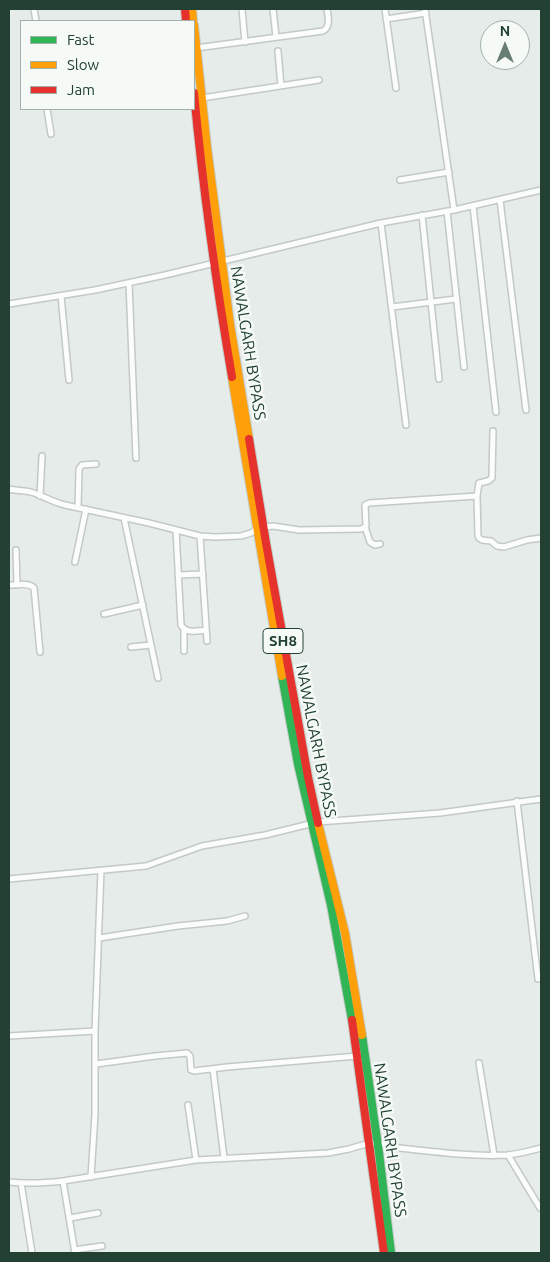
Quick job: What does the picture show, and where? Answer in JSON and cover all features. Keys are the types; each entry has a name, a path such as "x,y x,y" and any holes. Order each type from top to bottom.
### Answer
{"main road":[{"name":"NAWALGARH BYPASS","path":"195,36 223,323 260,527 298,764 345,934 350,960 356,995 384,1253"},
{"name":"NAWALGARH BYPASS","path":"195,102 200,154 218,262"},
{"name":"NAWALGARH BYPASS","path":"314,823 349,1000 391,1253"}],"street":[{"path":"242,9 245,42"},
{"path":"272,9 276,37"},
{"path":"196,48 323,31 328,26 327,9"},
{"path":"385,9 396,88"},
{"path":"386,19 425,11 454,210"},
{"path":"278,51 281,86"},
{"path":"202,98 319,80"},
{"path":"48,110 51,134"},
{"path":"400,180 449,172"},
{"path":"9,304 129,283 381,222 454,210 541,190"},
{"path":"500,200 526,410"},
{"path":"473,206 496,412"},
{"path":"447,211 464,367"},
{"path":"422,215 439,379"},
{"path":"381,222 406,425"},
{"path":"129,283 136,458"},
{"path":"60,296 68,380"},
{"path":"392,307 456,299"},
{"path":"493,431 492,478 479,484 477,496 478,536 482,540 491,541 497,546 504,547 541,538"},
{"path":"40,496 42,456"},
{"path":"78,508 79,470 82,465 96,464"},
{"path":"9,489 27,491 52,502 200,536 241,536 251,533 260,527 272,526 302,530 361,529 365,527"},
{"path":"380,544 375,545 370,542 365,527 365,505 370,503 477,496"},
{"path":"75,562 86,510"},
{"path":"124,518 158,678"},
{"path":"176,530 180,619 184,630 184,651"},
{"path":"200,536 207,641"},
{"path":"16,550 17,585"},
{"path":"178,575 203,574"},
{"path":"9,585 28,584 34,588 40,652"},
{"path":"104,614 143,605"},
{"path":"184,630 206,630"},
{"path":"131,648 151,645"},
{"path":"9,879 146,866 202,846 265,835 314,823 440,813 541,799"},
{"path":"517,801 538,979"},
{"path":"91,1177 95,1114 95,1032 102,870"},
{"path":"100,938 178,926 227,921 245,916"},
{"path":"9,1036 95,1032"},
{"path":"96,1064 155,1056 187,1054 190,1056 192,1071 357,1056"},
{"path":"479,1063 494,1155"},
{"path":"213,1069 224,1158"},
{"path":"188,1105 196,1160"},
{"path":"9,1182 63,1182 196,1160 328,1152 349,1149 373,1142 391,1147 494,1155 508,1155 541,1148"},
{"path":"508,1155 540,1208"},
{"path":"63,1182 74,1252 102,1246"},
{"path":"21,1183 32,1253"},
{"path":"70,1218 98,1213"}],"traffic: fast":[{"path":"282,676 298,764 331,905 352,1020"},
{"path":"362,1035 391,1253"}],"traffic: slow":[{"path":"192,9 193,20"},
{"path":"195,34 207,147 230,324 249,439"},
{"path":"232,377 282,676"},
{"path":"318,823 345,933 362,1035"}],"traffic: jam":[{"path":"185,9 186,20"},
{"path":"195,103 210,235 232,377"},
{"path":"249,439 308,777 318,823"},
{"path":"352,1020 384,1253"}]}
